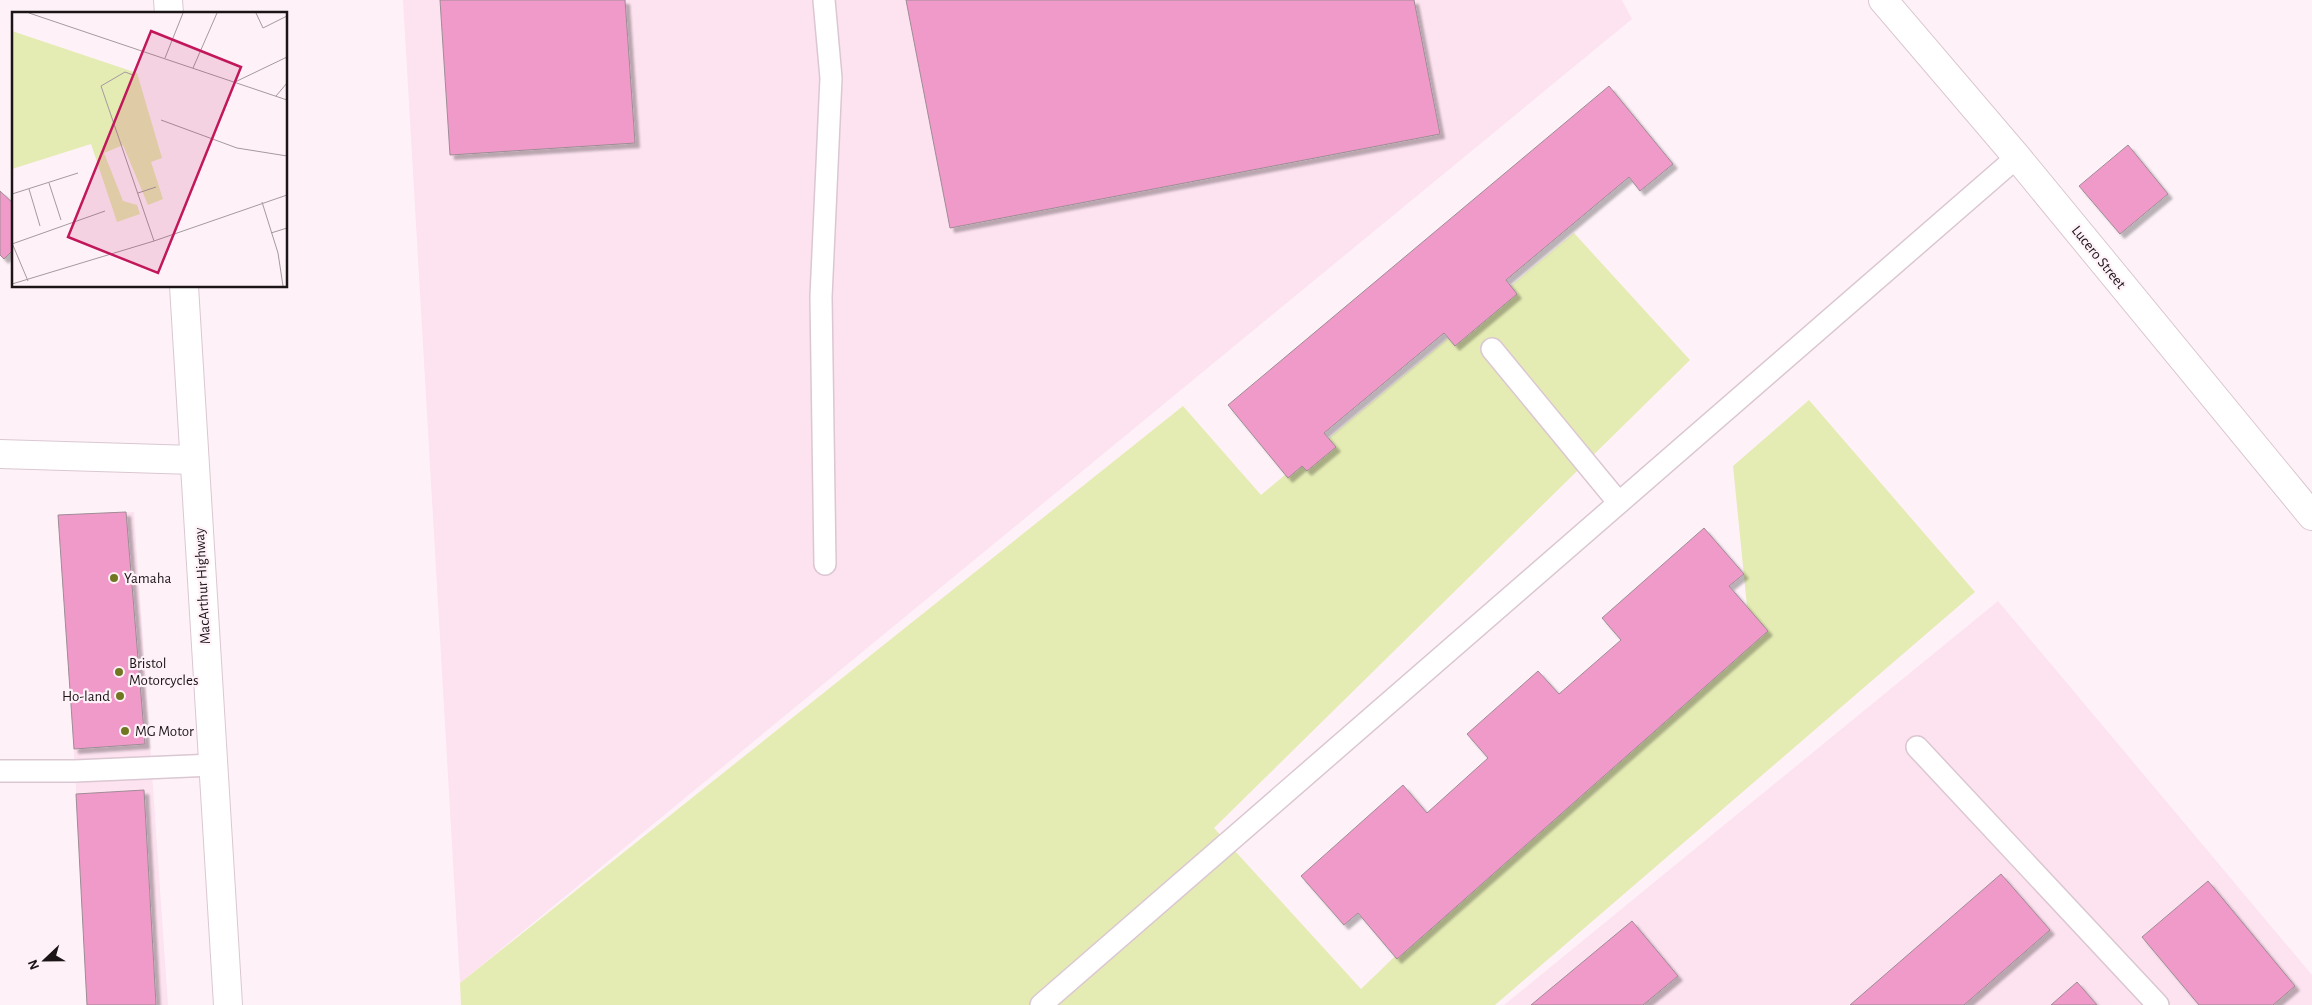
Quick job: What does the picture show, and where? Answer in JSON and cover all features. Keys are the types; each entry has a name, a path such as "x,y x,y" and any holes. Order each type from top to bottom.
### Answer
{"main road":[{"name":"Lucero Street","path":"1883,0 2017,157 2312,516"},
{"name":"MacArthur Highway","path":"184,288 228,1005"},
{"path":"0,454 194,460"}],"lane":[{"path":"824,0 831,78 821,297 825,564"},
{"path":"1041,1005 2017,157"},
{"path":"1492,349 1619,502"},
{"path":"1917,747 2158,1005"},
{"path":"0,771 75,771 213,765"}],"shaded area":[{"path":"403,0 1622,0 1632,19 460,983"},
{"path":"134,512 168,1005 87,1005 75,771 58,515"},
{"path":"1998,601 2312,975 2312,1005 1504,1005"}],"green space":[{"path":"1574,233 1690,360 1214,828 1361,989 1748,616 1733,466 1809,400 1975,592 1495,1005 461,1005 460,983 1183,406 1261,495"}],"building":[{"path":"440,0 625,0 635,143 450,155"},
{"path":"906,0 1414,0 1440,134 950,228"},
{"path":"1609,86 1673,164 1640,191 1629,177 1506,280 1517,294 1455,346 1444,333 1324,433 1336,447 1307,471 1302,466 1288,478 1228,405"},
{"path":"2128,145 2168,194 2120,234 2079,186"},
{"path":"0,191 12,202 12,251 4,259 0,255"},
{"path":"126,512 145,744 74,749 58,515"},
{"path":"1704,528 1744,574 1729,586 1768,631 1397,959 1358,913 1344,925 1301,876 1403,785 1427,813 1488,758 1467,734 1538,671 1559,694 1621,640 1602,618"},
{"path":"144,790 156,1005 87,1005 76,794"},
{"path":"2001,874 2050,930 1964,1005 1850,1005"},
{"path":"2208,881 2295,986 2273,1005 2199,1005 2142,937"},
{"path":"1632,921 1678,976 1643,1005 1531,1005"},
{"path":"2077,982 2097,1005 2051,1005"}],"place":[{"name":"Yamaha","path":"114,578"},
{"name":"Bristol Motorcycles","path":"119,672"},
{"name":"Ho-land","path":"120,696"},
{"name":"MG Motor","path":"125,731"}]}
